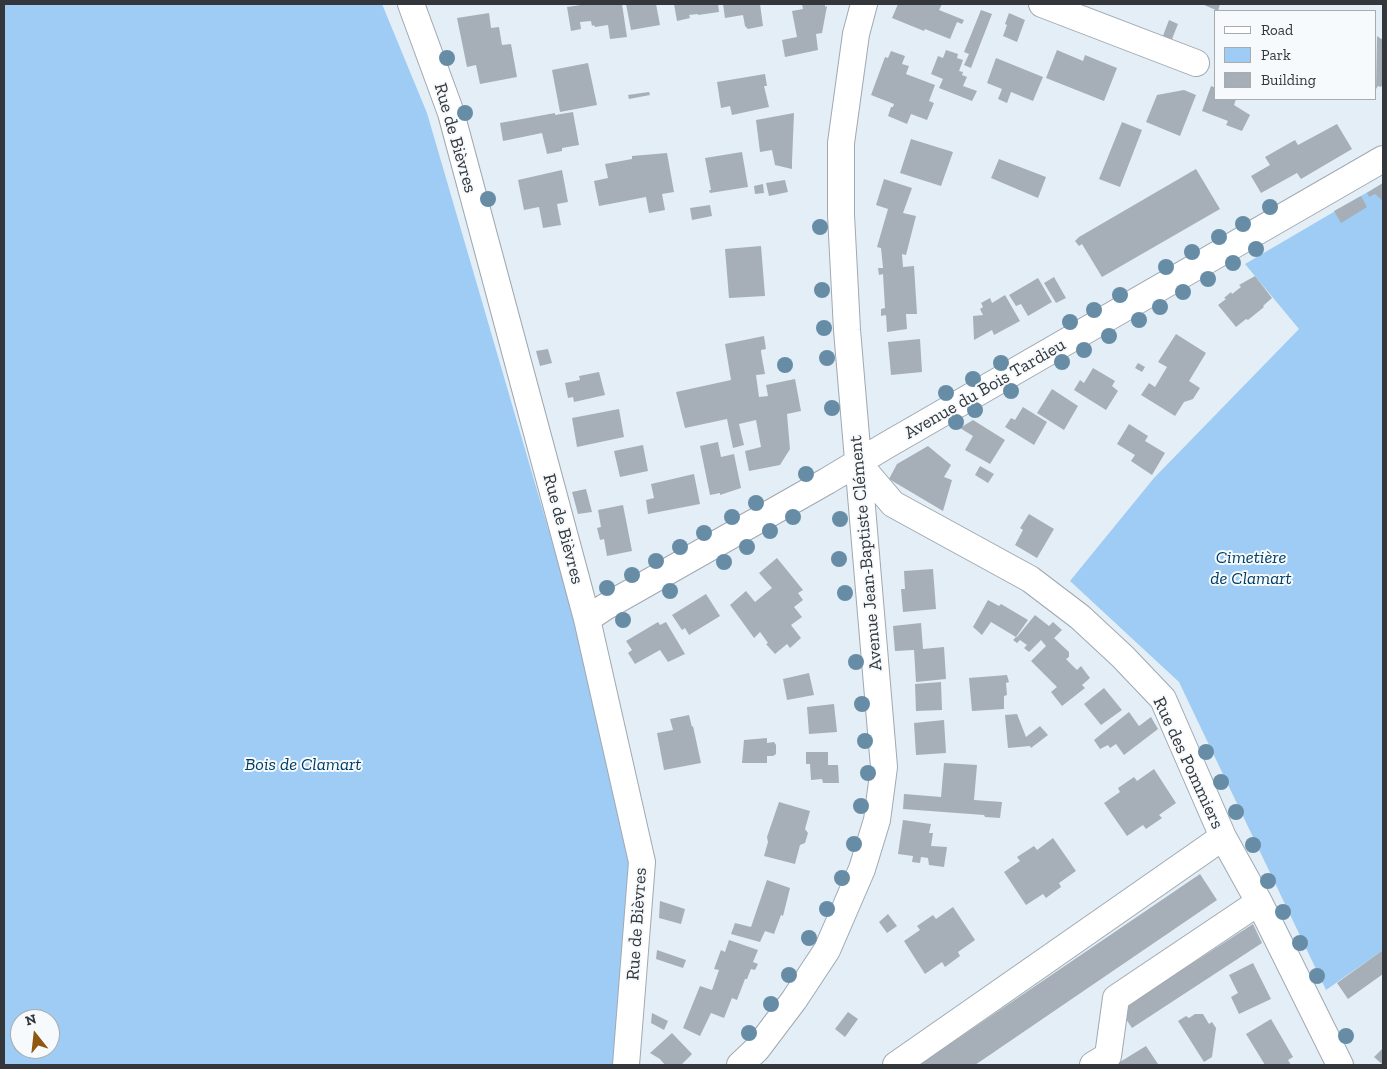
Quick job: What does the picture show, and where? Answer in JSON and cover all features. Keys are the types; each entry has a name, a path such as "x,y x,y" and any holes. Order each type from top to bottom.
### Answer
{"street":[{"name":"Avenue Jean-Baptiste Clément","path":"740,1065 757,1049 789,1007 826,950 862,869 877,820 884,767 847,330 841,225 841,143 856,34 864,4"},
{"path":"1042,4 1196,63"},
{"name":"Rue de Bièvres","path":"418,5 451,113 587,619 642,862 626,1065"},
{"name":"Avenue du Bois Tardieu","path":"587,619 605,606 858,463 1383,159"},
{"name":"Rue des Pommiers","path":"858,463 893,504 1030,579 1080,617 1123,657 1162,699 1223,837 1259,902 1340,1065"},
{"path":"896,1065 1223,837"},
{"path":"1093,1065 1108,1056 1116,998 1259,902"}],"green space":[{"name":"Bois de Clamart","path":"4,4 382,4 427,113 583,648 631,867 615,1065 4,1065"},
{"name":"Cimetière de Clamart","path":"1383,183 1383,950 1326,990 1179,682 1070,581 1154,478 1299,329 1245,264"}],"building":[{"path":"588,4 622,4 627,37 610,39 608,25 595,27 594,25 592,26 591,21 580,22 581,29 571,31 567,7"},
{"path":"626,4 656,4 660,25 631,30"},
{"path":"674,4 718,4 719,12 689,15 690,18 677,21"},
{"path":"723,4 760,4 763,26 748,29 745,26 743,15 725,18"},
{"path":"802,4 825,4 825,7 827,6 822,33 816,34 818,50 785,57 782,40 797,37 792,11 803,9"},
{"path":"898,4 942,4 939,10 964,20 962,24 957,22 950,39 892,18"},
{"path":"1202,4 1220,4 1218,10"},
{"path":"981,10 992,14 971,68 964,65 969,54 964,52"},
{"path":"489,13 491,28 499,27 502,45 511,44 517,77 480,84 476,65 467,67 457,18"},
{"path":"1009,13 1025,20 1017,42 1003,36"},
{"path":"1169,20 1178,24 1170,44 1161,41"},
{"path":"1377,36 1383,40 1383,84 1381,87 1377,88"},
{"path":"946,50 958,54 957,58 963,60 959,71 963,72 962,75 967,77 963,86 977,91 972,101 939,88 943,79 931,74 938,56 943,58"},
{"path":"1057,50 1083,61 1085,55 1117,68 1104,101 1046,78"},
{"path":"891,51 905,56 902,64 909,66 906,74 935,85 929,101 934,103 927,120 911,114 907,124 888,116 894,104 871,95 885,57 888,58"},
{"path":"996,58 1043,77 1033,101 1011,92 1007,103 998,99 1002,89 987,83"},
{"path":"588,63 597,105 560,112 552,70"},
{"path":"765,74 767,86 764,86 769,107 732,115 730,106 721,108 717,82"},
{"path":"1211,86 1214,87 1214,100 1236,100 1234,105 1250,115 1242,131 1226,125 1228,121 1202,111"},
{"path":"1184,90 1196,95 1180,136 1146,122 1157,95"},
{"path":"649,92 650,95 629,99 628,95"},
{"path":"573,112 579,145 562,148 562,151 547,154 542,133 503,141 500,123 555,113 555,115"},
{"path":"794,113 792,169 775,165 772,150 760,152 756,120"},
{"path":"1122,122 1142,130 1120,187 1099,179"},
{"path":"1337,124 1352,149 1301,179 1297,173 1261,193 1251,176 1270,165 1265,157 1295,140 1298,145"},
{"path":"911,139 953,152 941,186 900,173"},
{"path":"742,152 748,187 710,193 705,158"},
{"path":"667,153 674,192 662,194 665,210 649,213 646,197 599,206 594,181 608,178 605,164 632,159 632,156"},
{"path":"999,159 1046,177 1038,198 991,178"},
{"path":"1196,169 1220,209 1102,277 1082,244 1079,246 1075,241"},
{"path":"562,170 568,202 557,204 561,225 543,228 539,207 524,210 518,180"},
{"path":"884,179 912,188 903,213 916,216 906,255 902,254 903,267 914,266 917,314 906,314 907,329 887,332 886,315 881,316 881,309 885,308 883,274 879,275 878,268 883,268 881,248 877,247 888,209 876,205"},
{"path":"785,180 788,192 769,196 766,183"},
{"path":"1383,183 1383,201 1375,194 1369,197 1367,193"},
{"path":"763,184 764,193 755,194 754,186"},
{"path":"1361,196 1367,207 1341,223 1334,211"},
{"path":"710,205 712,216 692,220 690,208"},
{"path":"761,246 765,296 729,298 725,249"},
{"path":"1255,276 1272,298 1248,320 1246,319 1236,327 1218,305 1231,292 1232,294 1241,287 1239,285"},
{"path":"1054,277 1066,298 1056,303 1044,283"},
{"path":"1038,278 1052,302 1028,316 1021,304 1016,306 1009,295"},
{"path":"1005,295 1020,321 994,335 992,330 974,340 973,316 983,315 980,309 983,307 981,303 990,298 992,303"},
{"path":"1176,334 1206,353 1189,381 1200,388 1193,399 1184,402 1175,416 1141,395 1149,383 1155,387 1167,367 1158,362"},
{"path":"764,336 766,349 761,350 761,352 765,374 756,375 759,397 768,396 766,385 795,379 801,411 787,414 790,449 780,465 749,471 745,451 761,447 756,420 739,424 744,445 733,448 727,419 685,428 676,392 731,380 725,344"},
{"path":"920,339 922,372 891,375 888,342"},
{"path":"548,349 552,363 540,366 536,351"},
{"path":"1138,363 1145,367 1142,372 1135,368"},
{"path":"1093,368 1115,381 1112,386 1118,391 1106,410 1074,390 1080,380 1084,383"},
{"path":"599,372 605,395 574,402 573,397 568,398 565,383 580,380 579,376"},
{"path":"1052,389 1078,406 1064,430 1037,413"},
{"path":"1023,407 1047,422 1034,445 1005,427 1011,418 1015,420"},
{"path":"619,409 624,437 577,447 572,418"},
{"path":"973,420 1005,440 990,464 965,450 973,436 960,428"},
{"path":"1129,424 1148,436 1145,441 1165,453 1152,475 1131,461 1135,455 1117,444"},
{"path":"718,442 721,457 734,454 741,488 720,495 720,493 710,495 700,446"},
{"path":"643,445 648,471 620,477 614,451"},
{"path":"928,446 951,465 944,477 952,480 943,511 889,479 897,464"},
{"path":"980,466 994,474 988,483 975,475"},
{"path":"694,474 700,504 648,514 646,500 654,498 651,484"},
{"path":"586,489 592,512 578,514 572,492"},
{"path":"623,505 632,551 607,556 604,539 600,540 597,528 601,527 598,510"},
{"path":"1029,514 1054,529 1037,558 1015,545 1023,530 1020,528"},
{"path":"777,558 803,590 798,593 803,600 794,607 802,617 791,625 801,638 790,648 787,644 775,654 766,644 768,643 760,632 754,638 730,605 746,591 755,602 772,588 759,573"},
{"path":"933,569 936,609 903,612 901,589 905,589 904,571"},
{"path":"706,594 720,616 689,635 685,628 682,630 672,615"},
{"path":"988,600 999,606 1001,604 1028,620 1016,637 991,622 982,635 973,627"},
{"path":"1035,615 1049,626 1053,622 1062,630 1054,638 1069,652 1069,657 1066,659 1077,670 1081,666 1090,678 1082,685 1085,688 1062,706 1051,692 1057,687 1031,661 1046,646 1041,640 1029,652 1024,648 1027,645 1020,640 1017,643 1013,640"},
{"path":"658,622 660,625 666,622 685,654 668,662 660,650 635,664 628,653 632,650 626,641"},
{"path":"921,623 923,649 944,647 946,679 916,682 914,650 895,651 893,626"},
{"path":"809,673 814,695 787,700 783,679"},
{"path":"1007,675 1009,682 1006,683 1007,695 1004,696 1004,709 972,711 969,678"},
{"path":"941,682 942,710 916,711 915,684"},
{"path":"1104,688 1122,710 1101,725 1084,704"},
{"path":"834,704 837,732 809,734 807,707"},
{"path":"1129,712 1139,726 1151,717 1158,729 1124,755 1116,744 1110,748 1108,745 1100,749 1094,740"},
{"path":"1017,714 1026,737 1040,726 1048,735 1031,748 1030,746 1008,748 1005,715"},
{"path":"689,715 701,763 664,770 657,733 673,730 670,719"},
{"path":"944,720 946,753 916,755 914,723"},
{"path":"767,738 767,743 774,742 776,745 776,754 767,756 767,763 742,763 744,740"},
{"path":"806,752 828,752 828,765 838,765 839,783 823,783 822,779 811,780 810,764 806,764"},
{"path":"944,763 977,765 974,800 1002,802 1000,818 985,817 984,815 903,809 904,794 941,797"},
{"path":"1154,769 1176,803 1159,815 1162,818 1146,829 1143,825 1127,836 1104,803 1120,792 1118,788 1134,777 1137,781"},
{"path":"779,802 810,811 805,829 808,833 805,843 800,845 795,864 764,856 768,842 767,837"},
{"path":"903,820 931,824 929,833 933,833 931,846 947,847 944,867 929,865 928,858 921,857 920,863 912,862 913,856 898,854"},
{"path":"1053,838 1076,871 1059,883 1061,887 1046,898 1043,894 1026,905 1004,872 1020,861 1017,857 1034,846 1037,850"},
{"path":"1200,874 1217,900 975,1065 919,1065"},
{"path":"767,880 790,888 783,916 781,915 774,934 765,931 760,942 731,934 735,923 751,927"},
{"path":"660,901 685,909 681,924 659,918"},
{"path":"953,907 975,940 958,952 960,956 945,967 942,962 925,974 904,941 920,930 917,926 933,915 936,919"},
{"path":"888,914 897,926 887,933 879,922"},
{"path":"1253,924 1262,943 1132,1028 1120,1010"},
{"path":"729,940 758,950 753,962 758,964 755,970 751,969 747,979 745,979 737,1000 732,998 724,1018 711,1013 700,1036 683,1028 700,986 712,990 719,970 714,969 721,950 725,952"},
{"path":"657,950 686,960 683,968 656,959"},
{"path":"1383,950 1383,974 1348,999 1337,983"},
{"path":"1253,963 1271,999 1239,1014 1231,997 1238,993 1229,975"},
{"path":"848,1012 858,1019 845,1037 835,1029"},
{"path":"652,1013 668,1021 664,1030 651,1023"},
{"path":"1195,1014 1203,1014 1209,1024 1212,1022 1216,1028 1212,1057 1204,1062 1178,1021 1186,1016 1189,1018"},
{"path":"1271,1019 1293,1057 1288,1060 1291,1065 1265,1065 1246,1034"},
{"path":"672,1033 692,1054 681,1065 665,1065 660,1059 650,1053"},
{"path":"1146,1046 1158,1064 1115,1065"},
{"path":"1383,1048 1383,1065 1374,1057"}]}
